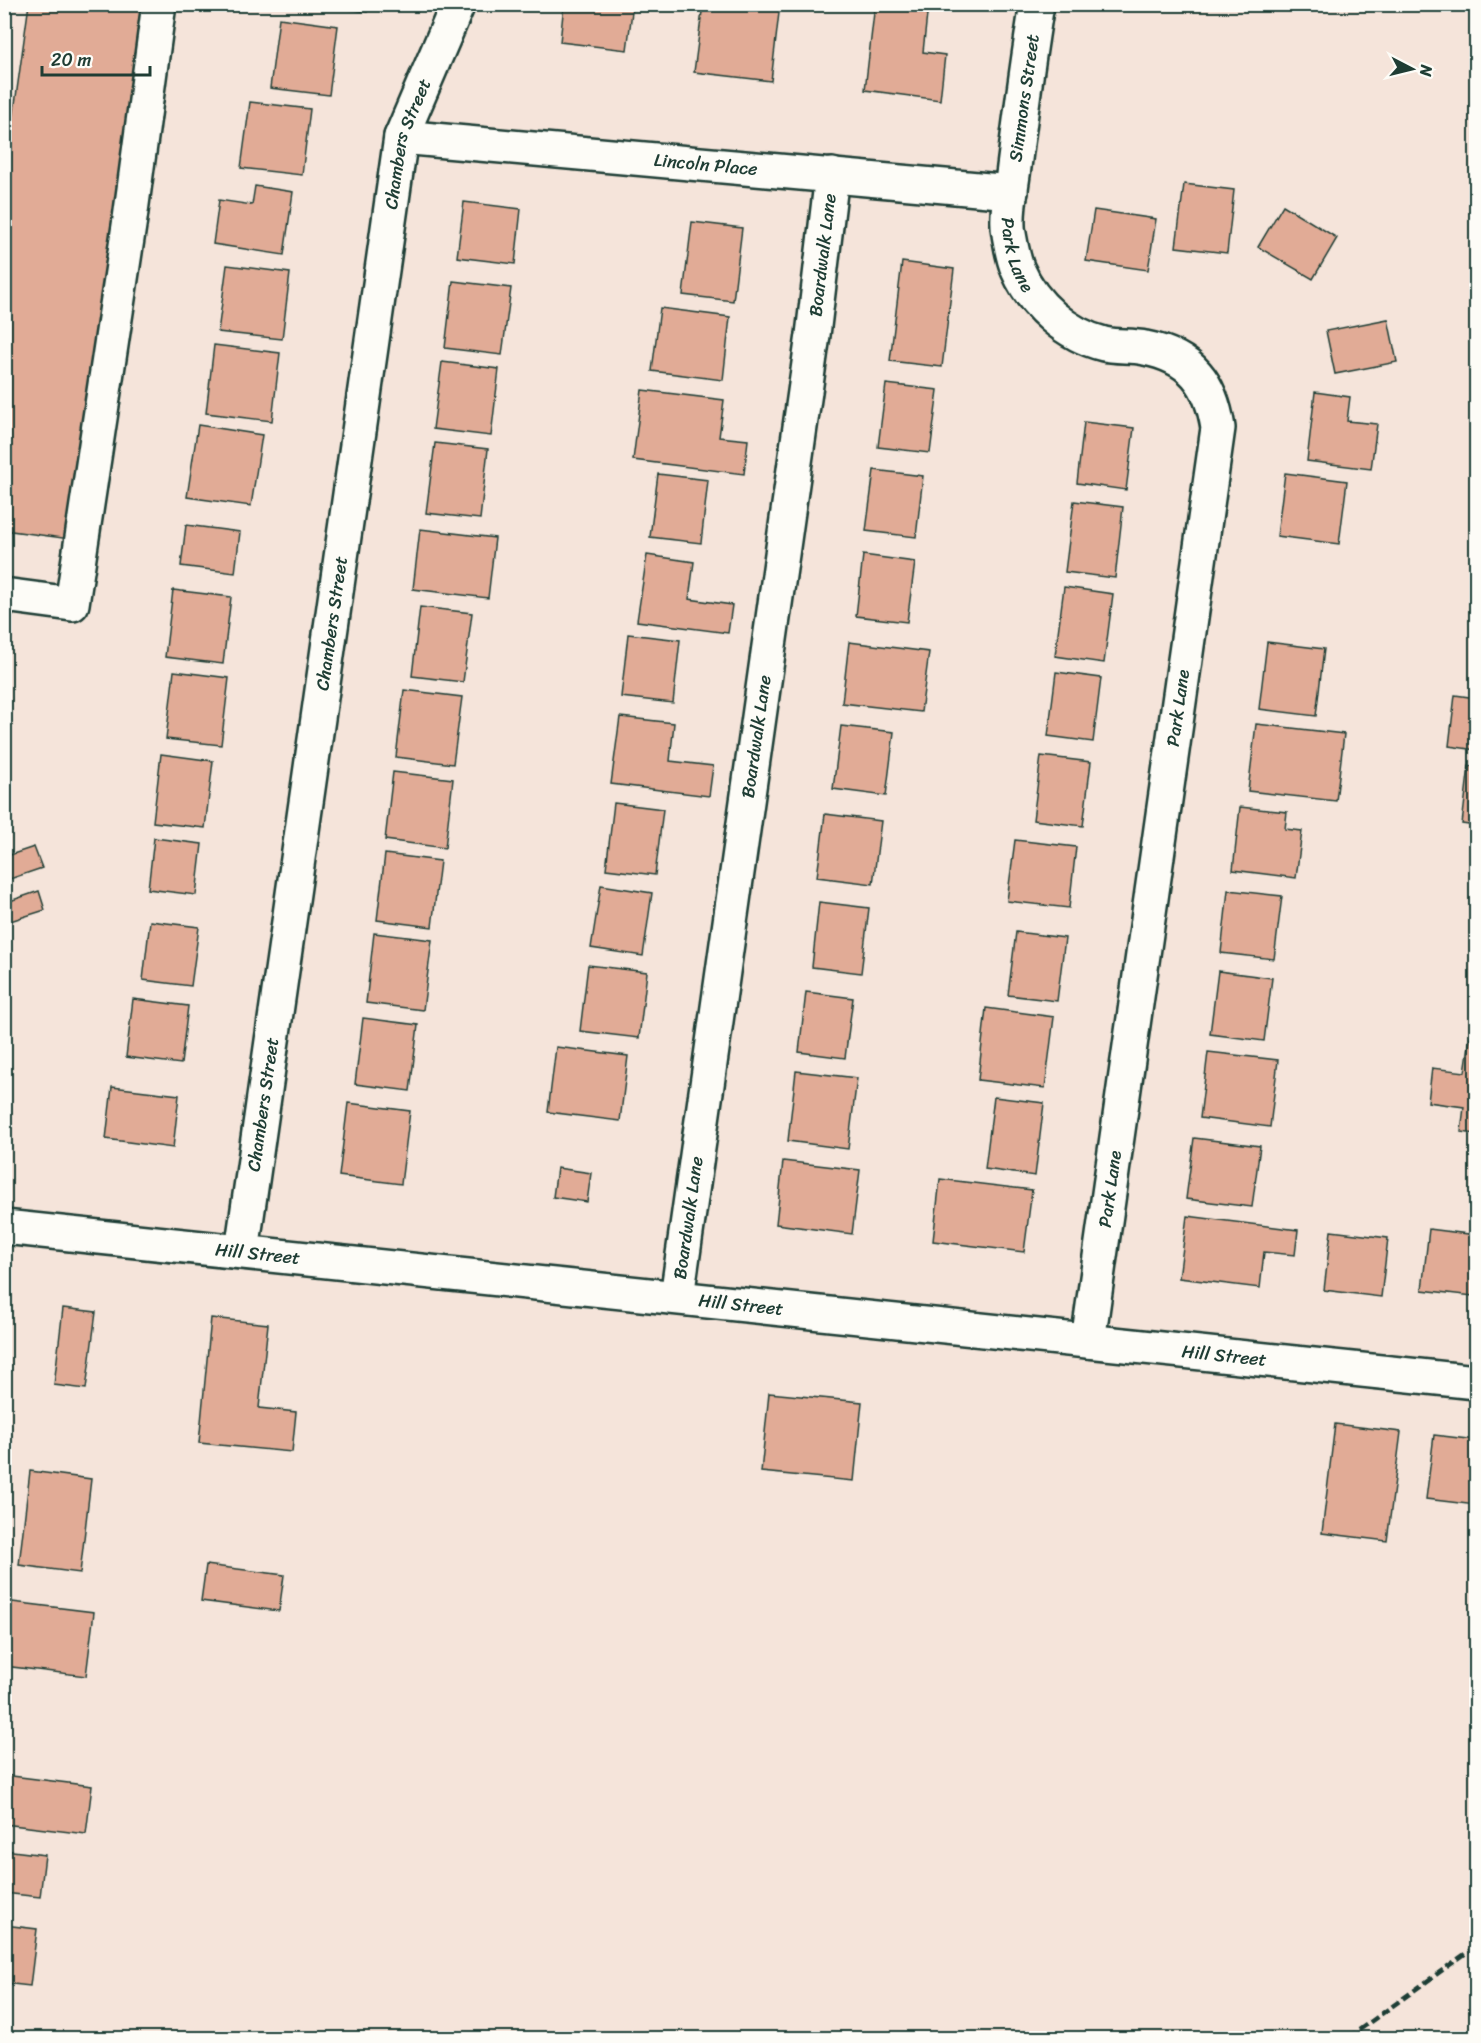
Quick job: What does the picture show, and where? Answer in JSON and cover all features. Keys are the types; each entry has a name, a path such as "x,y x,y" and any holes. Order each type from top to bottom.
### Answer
{"street":[{"path":"4,595 72,604 128,231 159,4"},
{"name":"Chambers Street","path":"242,1251 401,137 458,4"},
{"name":"Simmons Street","path":"1011,192 1037,4"},
{"name":"Lincoln Place","path":"401,137 1011,192"},
{"name":"Boardwalk Lane","path":"676,1298 813,335 832,175"},
{"name":"Park Lane","path":"1011,192 1008,231 1015,260 1038,303 1068,329 1077,333 1105,344 1167,353 1187,365 1204,382 1214,404 1218,428 1088,1341"},
{"name":"Hill Street","path":"4,1227 1476,1382"}],"building":[{"path":"29,4 142,4 70,539 4,530 4,183"},
{"path":"313,4 367,4 367,12"},
{"path":"564,4 633,4 627,50 560,42"},
{"path":"703,4 780,4 771,81 694,72"},
{"path":"875,4 928,5 923,52 945,55 940,100 865,90"},
{"path":"279,18 338,26 329,95 270,88"},
{"path":"250,102 310,109 302,175 241,168"},
{"path":"1184,184 1234,190 1227,253 1176,247"},
{"path":"255,186 293,192 284,255 213,244 219,200 252,205"},
{"path":"464,202 521,209 515,264 457,257"},
{"path":"1283,205 1337,238 1313,279 1258,247"},
{"path":"1094,210 1156,219 1148,270 1086,261"},
{"path":"692,222 742,228 733,301 683,295"},
{"path":"902,262 954,269 942,367 890,361"},
{"path":"227,265 290,273 282,339 218,332"},
{"path":"453,281 511,288 502,355 445,348"},
{"path":"660,308 730,317 723,380 652,371"},
{"path":"1388,319 1397,362 1335,374 1326,331"},
{"path":"214,345 280,353 272,421 206,413"},
{"path":"442,362 499,369 491,436 433,429"},
{"path":"886,384 938,390 930,453 878,447"},
{"path":"642,390 724,400 719,437 748,440 744,474 633,460"},
{"path":"1315,392 1350,397 1347,421 1377,424 1371,469 1307,461"},
{"path":"1084,422 1134,428 1126,490 1077,483"},
{"path":"198,425 262,435 251,506 187,497"},
{"path":"435,443 488,449 480,519 426,513"},
{"path":"874,470 923,476 916,537 866,531"},
{"path":"1285,473 1347,481 1339,544 1277,536"},
{"path":"658,474 708,480 701,543 650,537"},
{"path":"1074,501 1123,507 1115,578 1065,572"},
{"path":"186,525 240,532 235,573 181,566"},
{"path":"420,529 495,538 488,598 413,589"},
{"path":"647,555 694,562 689,599 732,605 728,633 637,621"},
{"path":"863,555 915,562 907,622 856,616"},
{"path":"1064,587 1113,594 1104,663 1055,656"},
{"path":"173,590 231,597 223,664 165,657"},
{"path":"420,607 472,613 463,682 412,676"},
{"path":"628,634 680,640 673,703 621,697"},
{"path":"849,642 929,652 921,712 842,703"},
{"path":"1267,642 1324,649 1316,716 1259,709"},
{"path":"174,671 229,678 221,745 166,739"},
{"path":"1056,672 1101,678 1093,742 1048,736"},
{"path":"404,690 462,697 453,764 396,757"},
{"path":"1455,695 1476,698 1476,750 1449,746"},
{"path":"620,717 674,723 670,761 713,766 709,796 611,784"},
{"path":"1256,724 1344,734 1336,801 1248,791"},
{"path":"841,726 894,732 886,796 833,789"},
{"path":"161,754 213,761 205,828 153,822"},
{"path":"1041,756 1091,762 1083,826 1033,820"},
{"path":"1469,766 1476,767 1476,826 1462,824"},
{"path":"393,772 453,779 445,848 385,840"},
{"path":"614,803 663,809 655,875 606,869"},
{"path":"1240,807 1287,812 1285,829 1302,831 1296,878 1233,870"},
{"path":"825,814 881,821 873,884 817,877"},
{"path":"154,838 202,844 196,895 148,889"},
{"path":"1015,840 1076,847 1069,908 1007,901"},
{"path":"34,847 42,868 4,881 4,857"},
{"path":"385,854 440,861 432,927 377,920"},
{"path":"601,885 652,893 643,956 591,948"},
{"path":"1228,890 1282,896 1274,959 1221,953"},
{"path":"39,891 45,910 4,923 4,903"},
{"path":"819,902 869,908 861,973 812,967"},
{"path":"150,921 199,927 191,986 143,980"},
{"path":"1016,932 1065,938 1057,1001 1008,995"},
{"path":"374,933 432,940 423,1010 366,1003"},
{"path":"588,965 647,972 639,1038 580,1031"},
{"path":"1218,971 1272,978 1264,1041 1210,1034"},
{"path":"806,992 853,998 845,1058 799,1052"},
{"path":"133,999 188,1006 181,1064 126,1057"},
{"path":"986,1008 1054,1017 1045,1088 978,1080"},
{"path":"363,1018 418,1025 410,1091 355,1084"},
{"path":"1473,1019 1476,1020 1476,1134 1461,1132 1464,1107 1428,1102 1432,1068 1465,1072"},
{"path":"556,1047 628,1056 620,1121 548,1112"},
{"path":"1208,1052 1278,1060 1270,1127 1200,1118"},
{"path":"796,1071 857,1078 848,1149 788,1141"},
{"path":"112,1087 179,1095 173,1148 106,1139"},
{"path":"994,1097 1044,1103 1035,1176 985,1169"},
{"path":"348,1103 410,1111 401,1184 339,1176"},
{"path":"1194,1138 1260,1146 1252,1207 1186,1199"},
{"path":"783,1161 860,1170 852,1234 776,1224"},
{"path":"557,1168 591,1173 587,1202 553,1197"},
{"path":"940,1179 1032,1190 1024,1252 933,1241"},
{"path":"1187,1216 1298,1230 1295,1255 1264,1252 1260,1288 1179,1278"},
{"path":"1429,1229 1476,1235 1473,1296 1422,1290"},
{"path":"1331,1231 1388,1238 1381,1297 1324,1290"},
{"path":"63,1308 96,1312 86,1389 54,1385"},
{"path":"211,1318 268,1324 259,1408 296,1412 292,1452 199,1443"},
{"path":"769,1393 862,1402 854,1481 761,1472"},
{"path":"1335,1424 1401,1432 1387,1541 1322,1533"},
{"path":"1434,1435 1476,1440 1476,1505 1426,1499"},
{"path":"30,1471 91,1479 80,1573 19,1565"},
{"path":"206,1565 284,1575 279,1611 201,1601"},
{"path":"4,1601 94,1612 86,1676 4,1666"},
{"path":"4,1775 92,1786 86,1834 4,1824"},
{"path":"4,1850 45,1855 40,1897 4,1893"},
{"path":"4,1925 37,1929 30,1986 4,1983"}],"railway":[{"path":"1348,2038 1476,1946"}]}
